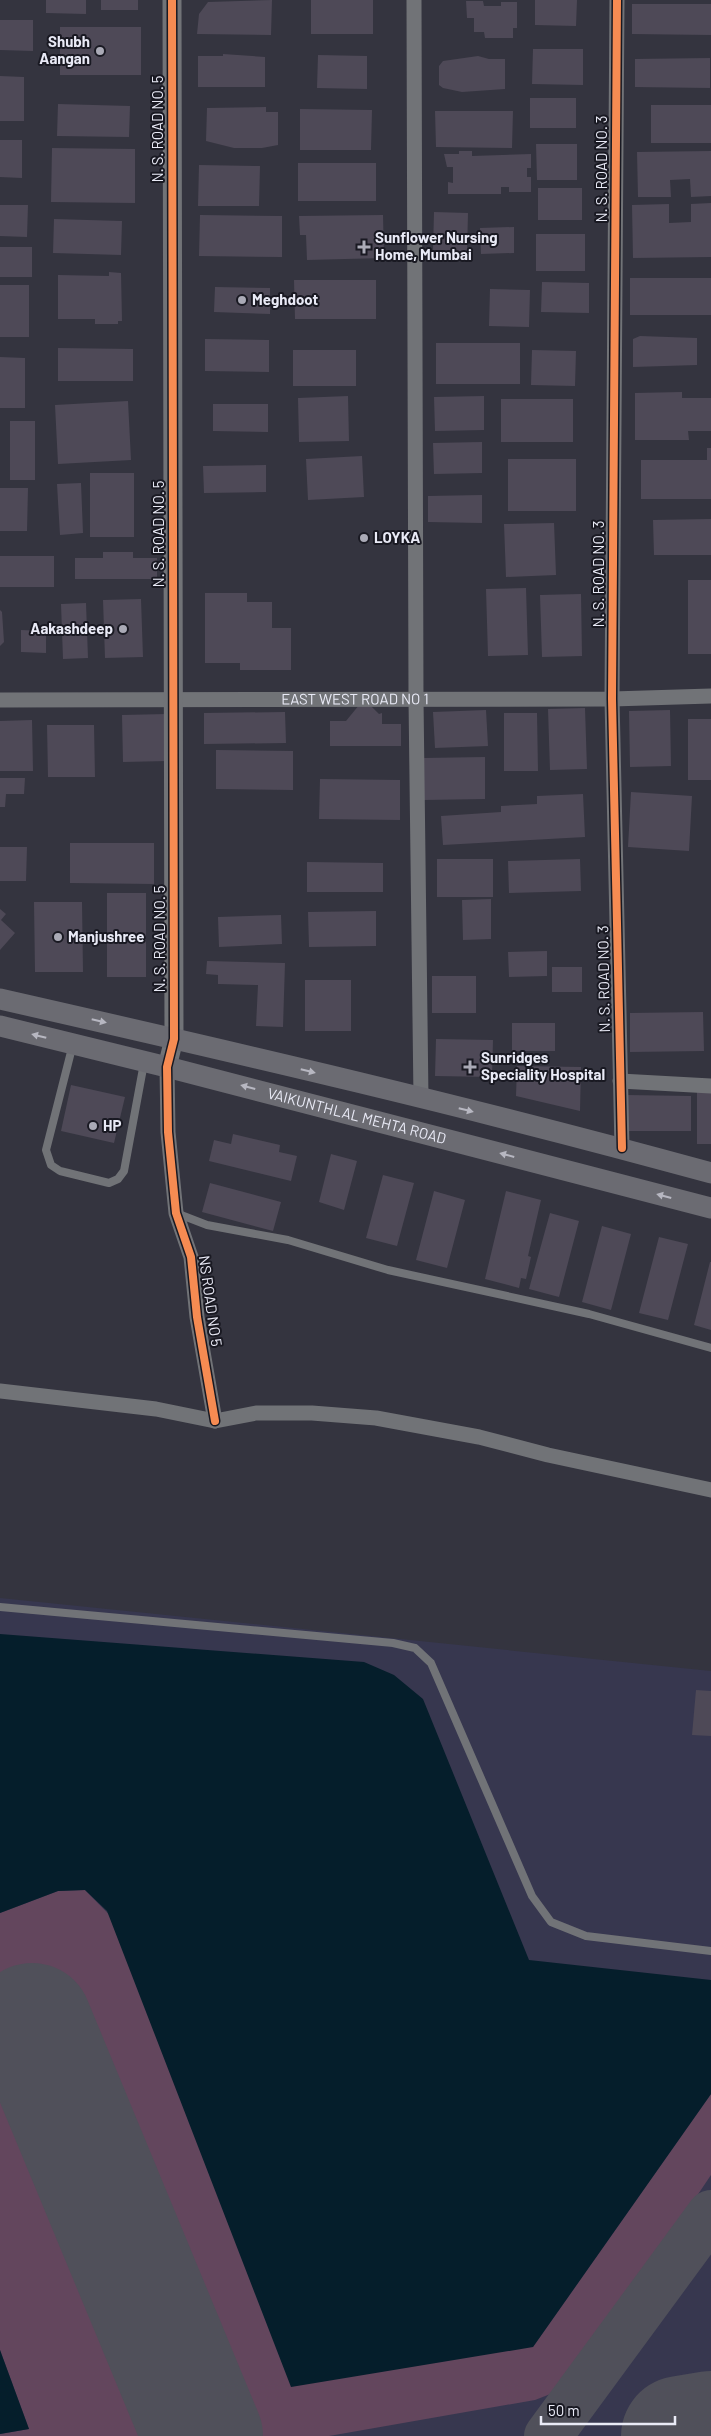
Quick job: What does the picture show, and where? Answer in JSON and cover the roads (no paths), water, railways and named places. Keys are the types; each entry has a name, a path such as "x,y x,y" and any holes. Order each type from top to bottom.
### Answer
{"main road":[{"name":"VAIKUNTHLAL MEHTA ROAD","path":"0,999 174,1038 622,1148 711,1173"},
{"name":"VAIKUNTHLAL MEHTA ROAD","path":"0,1026 167,1066 711,1208"}],"street":[{"name":"N. S. ROAD NO. 5","path":"167,1066 174,1038 172,0"},
{"path":"414,0 416,699 421,1099"},
{"name":"N. S. ROAD NO. 3","path":"617,0 612,699 622,1148"},
{"name":"EAST WEST ROAD NO 1","path":"0,700 612,699 711,696"},
{"name":"NS ROAD NO 5","path":"167,1066 168,1132 176,1213 191,1257 198,1317 215,1421"},
{"path":"620,1081 711,1086"},
{"path":"0,1391 156,1409 215,1421 256,1413 312,1413 376,1418 479,1437 548,1455 711,1490"}],"lane":[{"path":"73,1044 46,1150 51,1164 60,1171 109,1183 118,1179 124,1171 144,1061"},
{"path":"176,1213 207,1225 288,1240 388,1270 589,1314 711,1348"},
{"path":"0,1607 393,1643 415,1648 431,1663 532,1896 551,1922 586,1936 711,1950"}],"place":[{"name":"Shubh Aangan","path":"100,51"},
{"name":"Sunflower Nursing Home, Mumbai","path":"364,247"},
{"name":"Meghdoot","path":"242,300"},
{"name":"LOYKA","path":"364,538"},
{"name":"Aakashdeep","path":"123,629"},
{"name":"Manjushree","path":"58,937"},
{"name":"Sunridges Speciality Hospital","path":"470,1067"},
{"name":"HP","path":"93,1126"}]}
